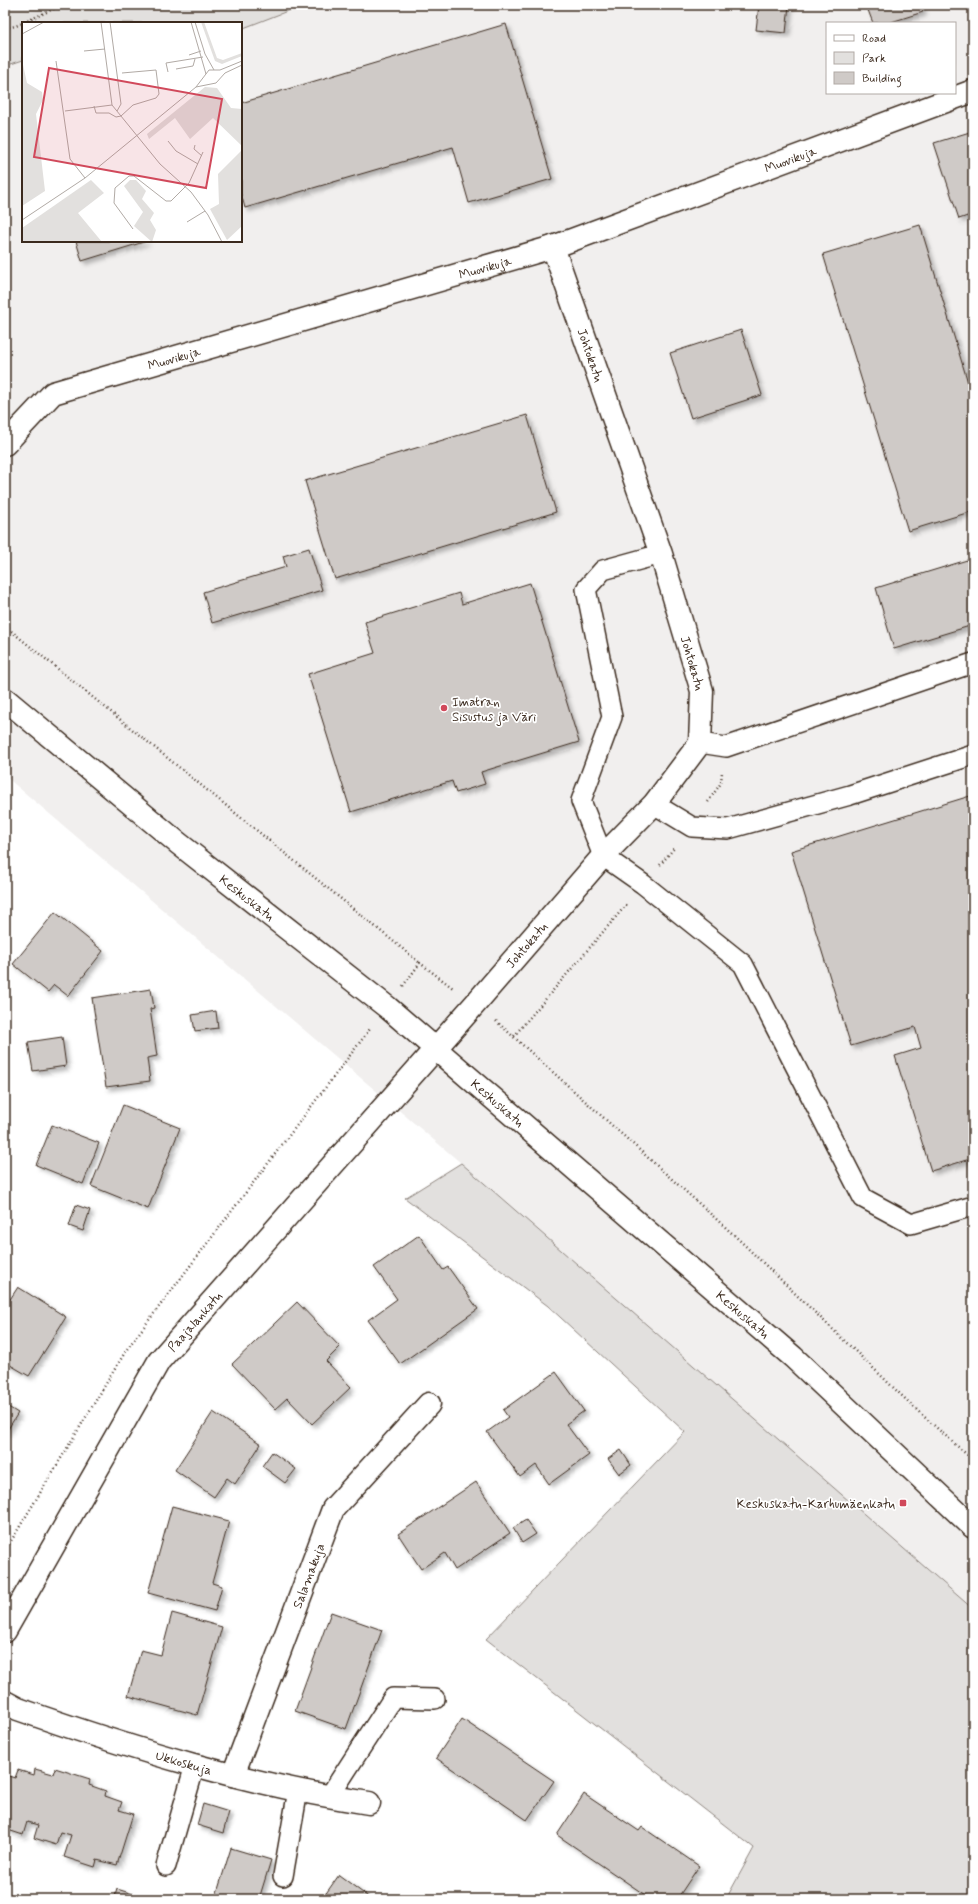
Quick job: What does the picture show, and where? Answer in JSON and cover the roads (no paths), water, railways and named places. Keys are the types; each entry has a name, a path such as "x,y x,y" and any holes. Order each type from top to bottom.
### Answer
{"street":[{"name":"Muovikuja","path":"5,444 53,393 553,247 973,91"},
{"name":"Johtokatu","path":"435,1048 603,856 654,804 700,743 702,691 661,554 553,247"},
{"name":"Keskuskatu","path":"5,699 178,843 387,1007 435,1048 793,1357 973,1527"},
{"name":"Paajalankatu","path":"5,1631 159,1361 435,1048"},
{"name":"Salamakuja","path":"232,1775 333,1509 429,1404"},
{"name":"Ukkoskuja","path":"5,1702 18,1709 114,1742 195,1765 329,1797 369,1803"}],"lane":[{"path":"661,554 603,570 586,589 612,717 581,801 603,856 644,884 743,964 863,1198 911,1224 973,1206"},
{"path":"700,743 726,748 973,663"},
{"path":"654,804 692,827 728,829 850,795 973,755"},
{"path":"329,1797 393,1698 435,1699"},
{"path":"166,1866 195,1765"},
{"path":"283,1876 298,1790"}],"place":[{"name":"Imatran Sisustus ja Väri","path":"444,708"},
{"name":"Keskuskatu-Karhumäenkatu","path":"903,1503"}]}
